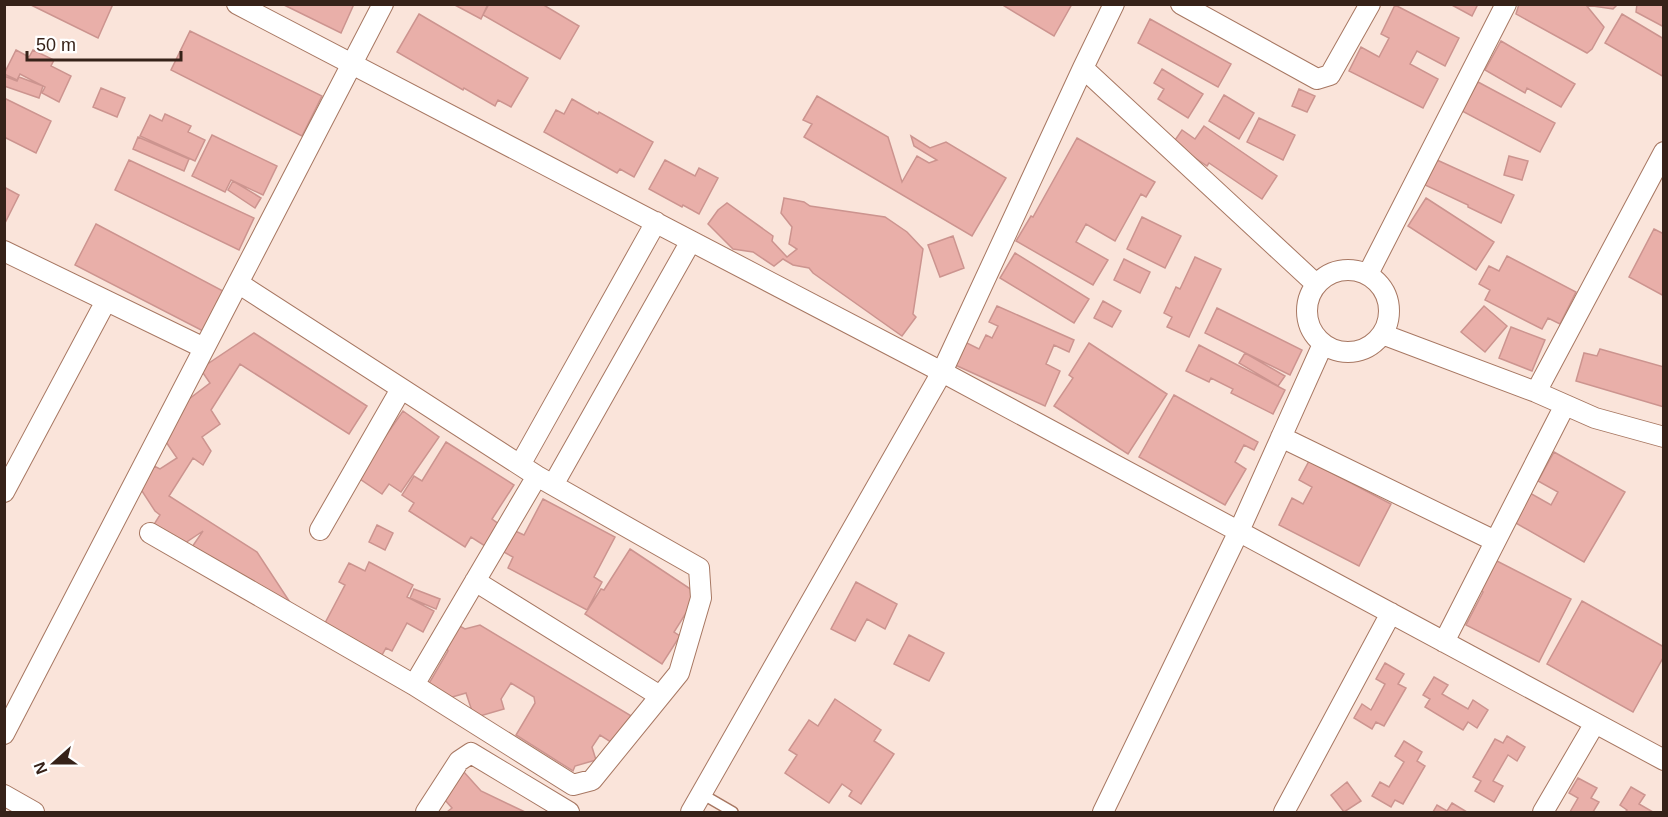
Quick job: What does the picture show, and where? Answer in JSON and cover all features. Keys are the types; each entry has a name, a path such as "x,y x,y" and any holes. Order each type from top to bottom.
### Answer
{"street":[{"path":"237,4 942,372 1664,760"},
{"path":"4,734 382,4"},
{"path":"691,813 942,372 1114,4"},
{"path":"1181,4 1317,79 1330,75 1370,4"},
{"path":"1368,274 1506,4"},
{"path":"1083,68 1316,284"},
{"path":"1536,392 1664,152"},
{"path":"520,465 656,222"},
{"path":"414,685 476,580 545,480 691,241"},
{"path":"4,251 204,348"},
{"path":"1344,269 1368,274 1385,292 1389,304 1388,316 1382,333 1369,346 1358,351 1334,350 1323,344 1312,330 1306,314 1307,304 1316,284 1333,272 1344,269"},
{"path":"150,533 414,685 573,785 592,780 679,673 701,598 699,568 520,465 238,283"},
{"path":"4,492 106,300"},
{"path":"1382,333 1536,392 1595,418 1664,437"},
{"path":"1103,813 1239,531 1323,344"},
{"path":"320,530 401,389"},
{"path":"1444,642 1565,405"},
{"path":"1281,437 1495,542"},
{"path":"476,580 660,696"},
{"path":"1284,813 1392,613"},
{"path":"1543,813 1594,723"},
{"path":"426,813 459,761 471,753 556,809"},
{"path":"4,795 34,813"}],"lane":[{"path":"702,794 733,813"}],"building":[{"path":"29,4 113,4 98,38"},
{"path":"282,4 354,4 341,33"},
{"path":"453,4 488,4 481,19"},
{"path":"489,4 542,4 579,26 560,59 483,15"},
{"path":"1001,4 1072,4 1054,36"},
{"path":"1450,4 1478,4 1472,16"},
{"path":"1519,4 1618,4 1613,9 1586,5 1604,27 1592,49 1587,53 1516,14"},
{"path":"1637,4 1664,4 1664,27 1636,12"},
{"path":"1395,5 1459,38 1445,66 1417,51 1410,64 1438,79 1423,108 1349,71 1361,47 1379,57 1389,38 1381,34"},
{"path":"419,14 528,78 511,107 498,100 495,106 397,52"},
{"path":"1622,14 1664,39 1664,77 1605,43"},
{"path":"1150,19 1231,64 1218,87 1138,43"},
{"path":"190,31 322,96 302,136 171,70"},
{"path":"1501,41 1575,84 1561,107 1527,88 1525,93 1485,70"},
{"path":"16,50 29,57 33,50 54,60 51,66 71,76 59,102 42,93 45,87 20,74 17,80 4,74"},
{"path":"1162,69 1203,94 1188,118 1158,99 1164,89 1154,83"},
{"path":"4,76 17,81 19,77 43,86 39,98 4,86"},
{"path":"1478,82 1555,123 1540,152 1462,111"},
{"path":"101,88 125,98 117,117 93,107"},
{"path":"1299,89 1315,96 1307,112 1292,106"},
{"path":"1224,95 1254,113 1239,139 1209,121"},
{"path":"817,96 888,137 902,182 917,156 929,163 937,160 914,146 911,136 930,148 946,142 1006,178 972,236 804,137 812,124 803,120"},
{"path":"4,98 51,121 36,153 4,137"},
{"path":"572,99 653,142 634,177 620,169 617,173 544,132 556,110 564,114"},
{"path":"165,114 191,126 188,132 205,140 195,161 140,136 150,115 162,121"},
{"path":"1259,118 1295,135 1283,160 1247,142"},
{"path":"1204,126 1277,176 1262,199 1209,163 1207,166 1173,143 1182,130 1195,139"},
{"path":"212,135 277,166 263,195 231,180 225,192 192,176"},
{"path":"138,137 189,159 184,171 133,149"},
{"path":"1077,138 1155,182 1146,197 1141,194 1115,241 1086,224 1076,242 1108,260 1093,285 1016,241 1031,216 1033,217"},
{"path":"1509,156 1528,161 1522,180 1504,175"},
{"path":"129,160 254,218 239,250 115,190"},
{"path":"665,160 695,176 699,168 718,178 699,214 649,189"},
{"path":"1437,160 1514,195 1501,223 1425,185"},
{"path":"233,181 261,198 255,208 228,190"},
{"path":"4,187 19,195 4,225"},
{"path":"784,198 804,202 810,206 885,217 907,232 923,249 913,314 916,317 902,336 809,268 793,265 783,259 774,266 753,252 733,249 708,224 718,210 727,203 773,236 772,241 787,257 797,249 789,244 792,227 781,213"},
{"path":"1426,198 1494,242 1476,270 1408,226"},
{"path":"1142,217 1181,236 1165,268 1127,249"},
{"path":"96,224 223,291 203,331 75,265"},
{"path":"1654,229 1664,234 1664,296 1629,277"},
{"path":"953,236 964,268 940,277 928,245"},
{"path":"1015,253 1089,299 1074,323 1000,278"},
{"path":"1507,256 1576,292 1560,324 1548,318 1542,329 1485,300 1490,290 1479,284 1489,266 1499,271"},
{"path":"1195,257 1221,269 1189,337 1167,327 1172,317 1164,313 1176,287 1180,289"},
{"path":"1124,259 1150,272 1140,293 1114,280"},
{"path":"1103,301 1121,311 1112,327 1094,318"},
{"path":"997,306 1074,340 1069,352 1054,345 1046,364 1060,371 1045,406 953,364 963,341 979,349 986,335 992,338 998,326 989,322"},
{"path":"1484,306 1507,326 1485,352 1461,332"},
{"path":"1217,308 1302,350 1290,375 1205,333"},
{"path":"1511,327 1545,340 1532,371 1499,358"},
{"path":"254,333 367,406 349,434 240,364 211,410 220,424 202,437 211,451 203,465 193,458 169,496 257,552 299,616 192,547 203,531 182,545 153,526 160,515 140,488 154,466 160,469 177,458 164,439 189,399 210,383 201,370 203,367"},
{"path":"1089,343 1167,394 1128,454 1054,406 1073,378 1069,375"},
{"path":"1199,345 1285,390 1273,414 1231,393 1233,389 1211,378 1209,382 1186,371"},
{"path":"1600,349 1664,367 1664,407 1576,381 1584,353 1597,356"},
{"path":"1245,353 1285,376 1278,386 1239,363"},
{"path":"1174,395 1258,442 1254,450 1244,445 1235,462 1246,469 1225,505 1139,457"},
{"path":"403,411 439,437 401,492 389,484 382,494 357,477"},
{"path":"446,442 514,485 492,519 499,524 485,546 471,537 465,547 409,511 414,503 402,495 414,476 422,481"},
{"path":"1554,452 1625,492 1584,562 1514,522 1530,493 1551,505 1558,492 1538,481"},
{"path":"1309,461 1391,504 1359,566 1279,525 1292,498 1303,504 1312,487 1299,480"},
{"path":"543,499 615,537 594,577 602,582 587,610 508,568 513,557 502,551 513,530 524,535"},
{"path":"377,525 393,533 385,550 369,542"},
{"path":"630,549 698,594 674,632 680,636 662,664 585,614 601,589 604,590"},
{"path":"1491,558 1571,599 1539,662 1466,625 1483,592 1476,588"},
{"path":"369,562 413,585 407,597 434,611 423,632 407,623 392,651 386,648 382,655 324,625 345,585 339,582 349,563 365,571"},
{"path":"856,582 897,604 885,629 867,619 855,641 831,629"},
{"path":"414,589 440,599 436,609 410,598"},
{"path":"1582,601 1664,647 1664,656 1633,712 1547,664"},
{"path":"454,623 465,629 480,625 633,717 617,746 600,735 592,747 596,760 575,766 573,771 516,735 535,703 534,697 511,683 501,699 504,709 480,716 472,711 466,693 449,698 428,685 448,651 444,640"},
{"path":"909,635 944,653 929,681 894,664"},
{"path":"1385,663 1404,674 1398,684 1406,688 1384,726 1376,722 1372,729 1354,718 1362,704 1371,710 1385,684 1376,679"},
{"path":"1434,677 1448,685 1442,694 1468,709 1473,700 1488,710 1477,728 1468,722 1463,730 1425,707 1430,699 1423,695"},
{"path":"835,699 881,730 874,741 894,754 861,804 849,796 852,791 842,784 829,803 785,773 797,755 789,750 809,720 818,726"},
{"path":"1507,736 1525,747 1517,761 1508,755 1493,781 1503,786 1494,802 1475,791 1481,781 1473,777 1495,739 1503,743"},
{"path":"1404,741 1422,752 1417,761 1425,766 1403,804 1395,800 1391,807 1372,796 1380,782 1389,787 1404,762 1395,756"},
{"path":"463,771 481,791 525,812 447,812 452,808 444,799"},
{"path":"1578,778 1597,788 1591,798 1599,802 1593,812 1570,812 1578,798 1569,793"},
{"path":"1347,782 1361,801 1344,812 1331,795"},
{"path":"1631,787 1645,795 1639,804 1653,812 1625,812 1627,810 1620,805"},
{"path":"1452,803 1467,812 1433,812 1437,805 1447,811"}]}
